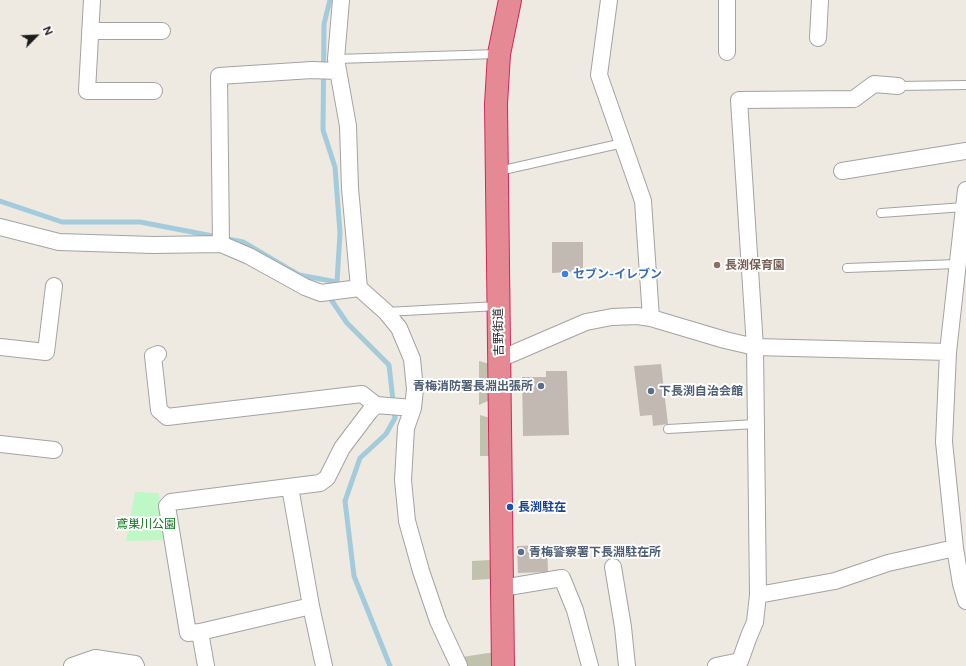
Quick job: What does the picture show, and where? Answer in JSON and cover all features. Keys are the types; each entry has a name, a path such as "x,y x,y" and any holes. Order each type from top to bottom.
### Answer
{"highway":[{"name":"吉野街道","path":"503,666 496,104 499,54 510,0"}],"street":[{"path":"92,0 87,91 154,91"},
{"path":"342,0 336,67 348,126 354,288"},
{"path":"609,0 599,75 643,201 651,318"},
{"path":"726,0 727,52"},
{"path":"818,38 820,0"},
{"path":"90,30 162,30"},
{"path":"221,243 218,76 336,67"},
{"path":"716,666 740,661 755,622 758,595 755,347 739,100 854,99 874,84 898,86"},
{"path":"842,171 966,151"},
{"path":"966,190 948,352 944,442 955,548 960,584 966,601"},
{"path":"0,227 59,242 153,245 221,243 249,256 305,287 321,293 354,288 386,312 399,328 412,360 415,389 409,407 406,428 403,480 407,521 421,571 438,621 459,666"},
{"path":"0,347 46,352 54,286"},
{"path":"500,359 586,322 612,317 637,316 651,318 724,340 755,347 948,352"},
{"path":"158,354 153,356 159,410 167,417 362,394 379,405 409,407"},
{"path":"311,606 200,632 188,633 166,506 171,502 320,484 327,478 346,442 370,410 379,405"},
{"path":"0,444 54,450"},
{"path":"290,488 311,606 324,666"},
{"path":"758,595 835,581 888,563 955,548"},
{"path":"613,567 623,627 627,666"},
{"path":"502,588 562,578 575,610 590,666"},
{"path":"200,632 206,666"},
{"path":"72,666 95,658 135,664 136,666"}],"lane":[{"path":"336,67 499,54"},
{"path":"898,86 966,85"},
{"path":"496,172 623,143"},
{"path":"881,213 964,207"},
{"path":"847,268 957,264"},
{"path":"386,312 499,306"},
{"path":"668,429 756,424"}],"shaded area":[{"path":"479,361 490,364 490,400 479,405"},
{"path":"480,415 490,418 491,456 480,456"},
{"path":"491,560 491,579 472,580 472,561"},
{"path":"492,653 493,666 466,666 462,657"}],"green space":[{"name":"鳶巣川公園","path":"135,492 159,493 164,540 126,541"}],"building":[{"path":"552,242 583,242 583,271 552,273"},
{"name":"下長渕自治会館","path":"661,364 668,424 653,426 652,415 640,416 634,366"},
{"path":"546,371 567,371 569,435 523,436 522,377 546,377"},
{"path":"547,545 548,572 518,573 517,546"}],"waterway":[{"path":"330,0 324,24 323,130 335,167 340,233 337,282 332,301 347,323 389,365 395,418 386,434 360,458 345,501 354,576 390,666"},
{"path":"0,201 62,222 140,222 218,237"},
{"path":"228,239 243,242 299,275 337,282"}],"place":[{"name":"長渕保育園","path":"717,265"},
{"name":"セブン-イレブン","path":"565,274"},
{"name":"青梅消防署長淵出張所","path":"541,386"},
{"name":"下長渕自治会館","path":"651,391"},
{"name":"長渕駐在","path":"510,507"},
{"name":"青梅警察署下長淵駐在所","path":"521,552"}]}
